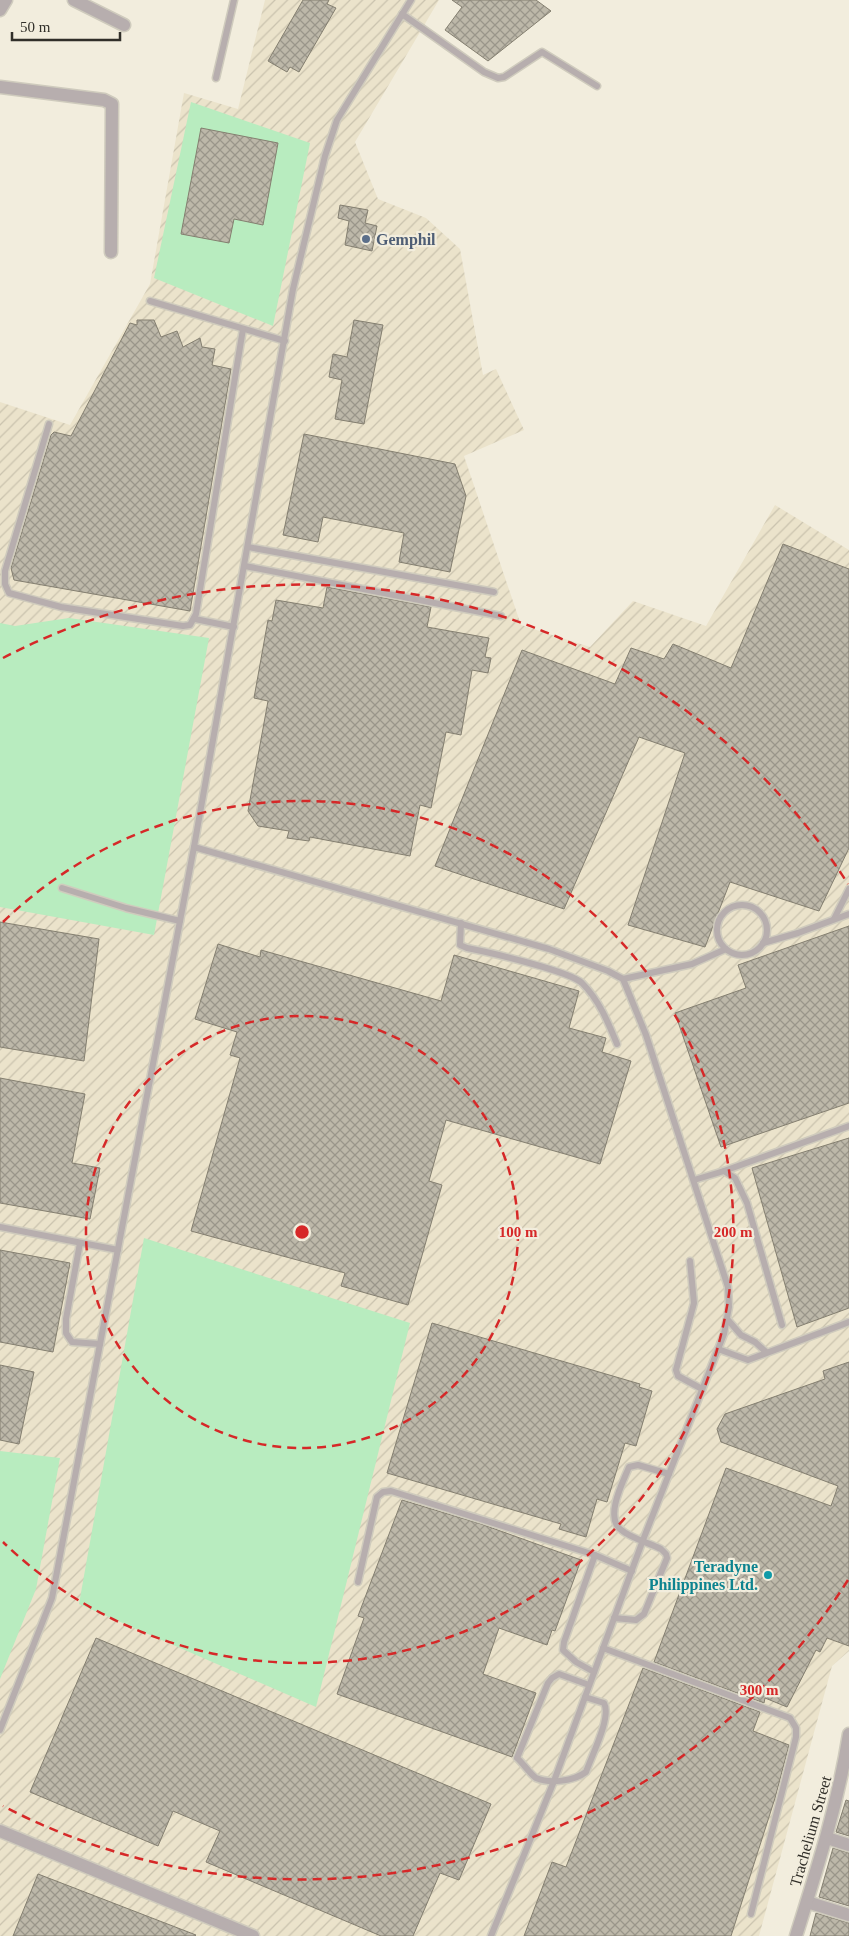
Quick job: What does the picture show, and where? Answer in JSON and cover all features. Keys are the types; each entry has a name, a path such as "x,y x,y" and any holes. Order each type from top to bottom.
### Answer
{"street":[{"path":"0,10 6,0"},
{"path":"74,0 124,25"},
{"path":"0,87 104,100 112,104 111,252"},
{"name":"Trachelium Street","path":"796,1936 845,1784 849,1734"},
{"path":"0,1831 252,1936"},
{"path":"827,1838 849,1845"},
{"path":"807,1902 849,1915"}],"lane":[{"path":"216,78 234,0"},
{"path":"0,1730 52,1598 194,847 302,252 325,156 337,120 411,0"},
{"path":"402,14 484,72 498,78 504,77 542,52 597,86"},
{"path":"150,301 285,340"},
{"path":"49,424 5,571 5,584 9,593 61,607 183,626 190,625 195,619 243,328"},
{"path":"248,547 494,592"},
{"path":"245,566 501,616"},
{"path":"195,619 234,627"},
{"path":"194,847 549,949 608,971 623,979 646,1035 728,1287 728,1320 718,1349 643,1540 554,1781 491,1936"},
{"path":"62,888 126,908 180,921"},
{"path":"834,919 849,889"},
{"path":"763,943 767,929 763,916 752,907 738,906 725,912 718,924 718,938 726,949 739,955 753,952 763,943 798,933 849,914"},
{"path":"461,923 460,945 541,967 580,982 608,1020 617,1044"},
{"path":"623,979 692,964 726,949"},
{"path":"694,1180 849,1126"},
{"path":"724,1171 735,1178 747,1203 782,1325"},
{"path":"0,1227 118,1250"},
{"path":"80,1243 66,1319 66,1333 72,1342 100,1344"},
{"path":"690,1261 694,1303 676,1370 678,1376 702,1389"},
{"path":"728,1320 741,1335 756,1342 766,1352"},
{"path":"718,1349 748,1360 849,1322"},
{"path":"614,1618 636,1620 644,1614 649,1606 667,1558 666,1554 661,1550 620,1530 615,1523 614,1512 625,1477 629,1467 638,1465 669,1474"},
{"path":"358,1582 377,1498 383,1492 391,1491 595,1555 632,1571"},
{"path":"594,1672 576,1662 563,1650 564,1642 595,1555"},
{"path":"603,1648 790,1718 796,1728 796,1737 751,1914"},
{"path":"585,1697 604,1703 607,1708 586,1772 580,1776 554,1781 536,1777 517,1758 552,1678 560,1674 573,1677 589,1686"}],"shaded area":[{"path":"265,0 439,0 355,142 378,199 426,218 460,249 483,375 496,369 524,430 464,456 521,625 590,647 633,601 706,626 775,505 849,550 849,1651 832,1666 759,1936 0,1936 0,402 70,425 150,284 184,93 238,109"}],"green space":[{"path":"191,102 310,143 273,326 154,278"},
{"path":"69,618 209,638 154,935 0,907 0,623 15,626"},
{"path":"144,1238 410,1323 316,1707 79,1604"},
{"path":"0,1451 60,1458 36,1589 0,1679"}],"building":[{"path":"303,0 329,0 327,4 336,8 299,72 290,67 287,72 268,61"},
{"path":"452,0 536,0 551,11 488,61 445,30 462,7"},
{"path":"201,128 278,143 263,225 234,219 229,243 181,234"},
{"path":"340,205 368,210 365,223 377,226 372,251 345,245 349,221 338,218"},
{"path":"137,320 154,320 161,337 177,331 183,347 200,338 202,347 215,349 212,365 231,369 190,611 14,580 11,568 51,435 54,432 71,436 130,323 137,325"},
{"path":"354,320 383,325 364,424 335,419 342,380 329,377 333,354 347,357"},
{"path":"304,434 455,464 466,496 450,572 399,562 404,533 323,517 318,542 283,535"},
{"path":"783,544 849,569 849,848 819,911 730,882 705,947 628,925 685,753 639,737 564,909 435,866 522,650 615,684 631,648 664,659 673,644 731,668"},
{"path":"327,587 431,607 427,627 489,638 485,657 491,658 488,673 472,670 461,735 446,732 431,808 420,805 410,856 310,837 309,841 287,838 289,831 258,826 248,811 268,701 254,698 268,620 272,621 276,600 323,608"},
{"path":"0,922 99,939 84,1061 0,1047"},
{"path":"849,926 849,1103 721,1147 675,1013 746,988 738,965"},
{"path":"218,944 260,957 261,950 441,1001 454,955 579,991 569,1028 606,1038 602,1052 631,1061 600,1164 446,1120 429,1181 442,1185 408,1305 341,1286 345,1273 191,1231 240,1058 230,1055 237,1032 195,1019"},
{"path":"0,1078 85,1094 72,1163 100,1168 90,1219 0,1203"},
{"path":"849,1138 849,1308 797,1327 752,1168"},
{"path":"0,1250 70,1263 53,1352 0,1342"},
{"path":"432,1323 640,1384 639,1387 652,1391 636,1446 625,1443 607,1502 597,1499 586,1537 559,1529 561,1524 387,1473"},
{"name":"Teradyne Philippines Ltd.","path":"849,1362 849,1646 827,1638 820,1652 816,1650 787,1707 765,1698 764,1703 654,1662 726,1468 831,1506 838,1486 721,1442 717,1429 725,1414 825,1379 823,1371"},
{"path":"0,1365 34,1372 19,1444 0,1440"},
{"path":"402,1500 481,1524 581,1560 555,1631 552,1630 547,1645 499,1628 483,1674 536,1693 512,1757 337,1694 364,1618 358,1616"},
{"path":"96,1638 491,1804 459,1880 440,1873 413,1936 381,1936 206,1862 220,1831 173,1811 158,1846 30,1792"},
{"path":"643,1668 760,1712 753,1731 789,1745 775,1798 731,1936 524,1936 552,1862 566,1867"},
{"path":"846,1800 849,1801 849,1836 836,1832"},
{"path":"833,1848 849,1853 849,1906 819,1897"},
{"path":"38,1874 196,1935 13,1936"},
{"path":"816,1913 849,1923 849,1936 810,1936"}],"place":[{"name":"Gemphil","path":"366,239"},
{"name":"Teradyne Philippines Ltd.","path":"768,1575"}]}
